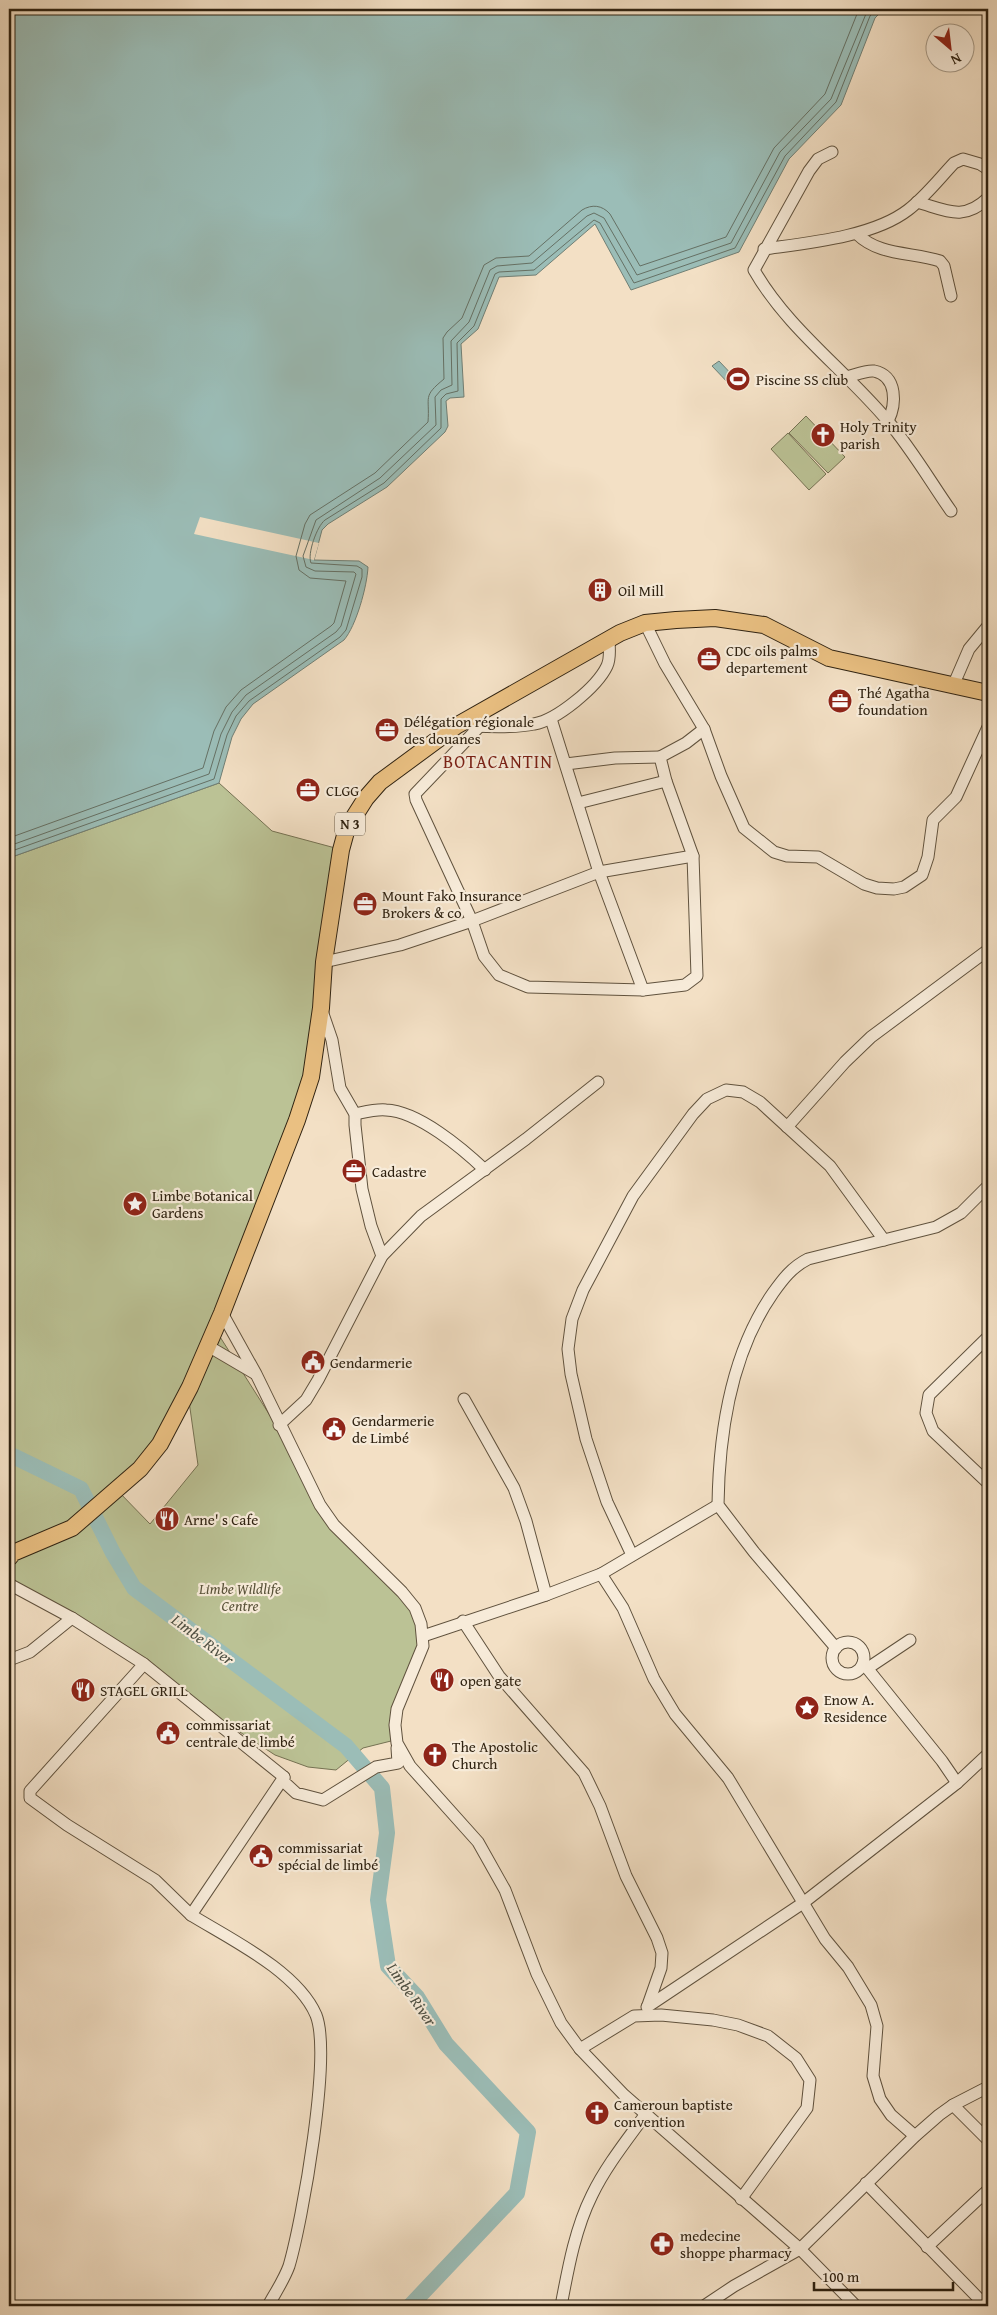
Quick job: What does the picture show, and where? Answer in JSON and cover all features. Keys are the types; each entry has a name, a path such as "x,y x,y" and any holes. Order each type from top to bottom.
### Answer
{"highway":[{"name":"N 3","path":"9,1558 13,1553 72,1528 117,1490 140,1468 160,1444 190,1387 222,1313 297,1120 311,1077 321,1008 324,962 341,850 347,828 366,798 380,782 456,726 610,639 645,623 715,618 764,625 829,658 988,693"}],"street":[{"path":"832,152 818,159 808,171 754,270 764,288 888,421 951,511"},
{"path":"764,249 858,234 894,219 917,202 954,164 963,158 988,169"},
{"path":"917,202 958,214 972,211 988,198"},
{"path":"858,234 871,245 940,261 944,266 951,296"},
{"path":"847,377 873,371 880,374 887,381 892,388 894,403 888,421"},
{"path":"645,623 665,664 704,729 721,776 744,828 754,838 774,852 787,856 818,857 864,884 894,889 913,882 926,867 933,820 956,797 988,727"},
{"path":"953,686 968,649 988,626"},
{"path":"456,726 478,727 535,724 551,719 579,697 603,673 609,660 610,639"},
{"path":"551,719 599,872 643,990"},
{"path":"478,727 415,794 416,800 472,921 484,956 499,976 528,986 643,990 685,985 697,976 693,856 666,780 660,757"},
{"path":"566,764 615,758 660,757 686,743 704,729"},
{"path":"578,803 666,780"},
{"path":"324,962 400,945 472,921 599,872 693,856"},
{"path":"786,1127 845,1062 871,1037 988,950"},
{"path":"321,1008 332,1040 340,1088 356,1114 355,1125 362,1188 371,1226 382,1256"},
{"path":"279,1425 306,1400 382,1256 421,1216 485,1170 598,1082"},
{"path":"632,1556 607,1502 586,1440 571,1374 568,1349 572,1318 583,1290 633,1196 694,1114 707,1100 726,1090 743,1092 760,1102 830,1166 884,1240"},
{"path":"356,1114 388,1110 412,1118 452,1140 485,1170"},
{"path":"836,1648 754,1552 718,1505 722,1437 737,1369 752,1328 766,1303 786,1274 797,1264 808,1259 936,1227 952,1220 988,1186"},
{"path":"9,1584 72,1618 144,1664 284,1777 284,1782 296,1793 323,1800 376,1768 398,1763 395,1725 398,1709 418,1660 423,1636 422,1624 415,1608 402,1592 334,1525 320,1505 279,1425 256,1374 222,1313"},
{"path":"988,1337 929,1395 926,1413 933,1430 988,1482"},
{"path":"208,1346 256,1374"},
{"path":"464,1399 514,1488 531,1536 546,1595"},
{"path":"423,1636 546,1595 601,1574 718,1505"},
{"path":"601,1574 623,1608 654,1679 675,1714 728,1778 803,1903 871,2005 877,2026 873,2076 878,2091 891,2115 915,2136"},
{"path":"9,1660 30,1652 72,1618"},
{"path":"463,1622 499,1676 584,1773 596,1798 626,1876 662,1952 661,1968 648,2005"},
{"path":"910,1640 865,1666 852,1673 842,1672 834,1666 832,1657 836,1648 844,1643 854,1643 863,1654 865,1666 957,1783"},
{"path":"144,1664 30,1791 30,1798 67,1825 154,1880 191,1914 272,1964 305,1998 316,2016 320,2043 319,2086 301,2211 288,2268 268,2306"},
{"path":"397,1743 410,1766 478,1842 505,1890 525,1947 549,2000 580,2049 645,2115 800,2249 856,2306"},
{"path":"580,2049 634,2016 803,1903 957,1783 988,1754"},
{"path":"191,1914 284,1777"},
{"path":"634,2016 660,2015 713,2020 768,2036 796,2058 810,2080 807,2108 741,2199"},
{"path":"704,2306 734,2286 800,2249 915,2136 953,2105 988,2087"},
{"path":"953,2105 988,2140"},
{"path":"561,2306 572,2251 592,2196 620,2149 645,2115"},
{"path":"866,2183 986,2306"},
{"path":"927,2247 988,2190"}],"green space":[{"path":"806,416 845,457 828,473 789,433"},
{"path":"788,433 826,474 809,490 771,449"},
{"name":"Limbe Botanical Gardens","path":"219,783 272,831 339,849 308,1080 215,1329 276,1425 321,1515 413,1607 421,1635 391,1734 391,1741 363,1748 336,1770 308,1767 275,1755 61,1615 9,1587 9,858","holes":["187,1387 198,1465 150,1524 117,1490 152,1455"]}],"water":[{"path":"9,9 884,9 875,18 841,105 789,159 739,252 631,290 595,224 536,275 499,277 478,329 461,344 464,397 450,398 446,401 448,426 445,432 387,487 328,524 322,530 314,560 359,561 368,567 366,585 353,626 344,640 253,704 241,719 232,737 219,783 9,858"},
{"path":"719,361 737,380 731,386 712,366"}],"pier":[{"path":"200,517 319,543 314,560 194,534"}],"waterway":[{"name":"Limbe River","path":"9,1454 81,1489 113,1553 134,1588 346,1746 382,1788 387,1833 378,1900 388,1966 417,1997 446,2044 528,2132 517,2193 410,2306"}],"place":[{"name":"Piscine SS club","path":"738,379"},
{"name":"Holy Trinity parish","path":"823,435"},
{"name":"Oil Mill","path":"600,590"},
{"name":"CDC oils palms departement","path":"709,659"},
{"name":"Thé Agatha foundation","path":"840,701"},
{"name":"Délégation régionale des douanes","path":"387,730"},
{"name":"CLGG","path":"308,790"},
{"name":"Mount Fako Insurance Brokers & co","path":"365,904"},
{"name":"Cadastre","path":"354,1171"},
{"name":"Limbe Botanical Gardens","path":"135,1204"},
{"name":"Gendarmerie","path":"313,1362"},
{"name":"Gendarmerie de Limbé","path":"334,1429"},
{"name":"Arne' s Cafe","path":"167,1519"},
{"name":"open gate","path":"442,1680"},
{"name":"STAGEL GRILL","path":"83,1690"},
{"name":"Enow A. Residence","path":"807,1708"},
{"name":"commissariat centrale de limbé","path":"168,1733"},
{"name":"The Apostolic Church","path":"435,1755"},
{"name":"commissariat spécial de limbé","path":"261,1856"},
{"name":"Cameroun baptiste convention","path":"597,2113"},
{"name":"medecine shoppe pharmacy","path":"662,2244"}],"district":[{"name":"BOTACANTIN","path":"498,761"}],"park label":[{"name":"Limbe Wildlife Centre","path":"240,1596"}]}
